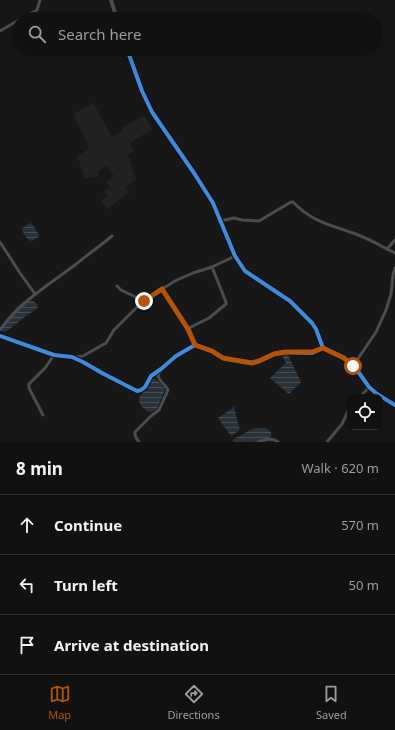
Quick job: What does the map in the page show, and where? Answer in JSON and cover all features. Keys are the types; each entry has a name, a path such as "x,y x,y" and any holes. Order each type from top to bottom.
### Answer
{"street":[{"path":"34,12 37,10 40,0"},
{"path":"111,0 115,12"},
{"path":"0,31 12,24"},
{"path":"130,56 142,91 152,112 213,203 235,256 245,271 290,301 312,323 316,329 323,348 344,358 357,370 369,388 395,405"},
{"path":"220,221 234,218 259,221 293,202 311,217 371,240 395,253"},
{"path":"0,330 18,308 112,236"},
{"path":"387,249 395,240"},
{"path":"0,242 35,294"},
{"path":"0,336 54,355 72,357 82,356 106,343 114,330 144,301 162,289 193,273 212,267 235,256"},
{"path":"188,329 209,318 226,304 212,267"},
{"path":"353,366 376,332 389,299 394,282 395,268"},
{"path":"118,286 121,290 144,301"},
{"path":"162,289 188,329 195,345 212,351 223,358 252,363 274,354 285,352 312,352 323,348"},
{"path":"72,357 137,391 146,387 151,376 162,369 176,356 195,345"},
{"path":"43,415 29,386 54,355"},
{"path":"139,442 134,434 135,432 159,410 167,394 168,390 160,381 158,376 162,369"},
{"path":"363,394 369,388"},
{"path":"327,442 342,424 347,413"},
{"path":"258,442 272,439 278,442"}],"shaded area":[{"path":"93,103 112,137 122,131 122,128 144,115 152,129 130,143 133,151 128,155 136,179 126,187 129,193 107,209 101,201 107,196 104,191 110,187 106,182 114,176 107,166 98,171 99,176 85,178 77,156 89,149 73,114"},
{"path":"31,223 39,237 31,241 26,238 22,229"},
{"path":"30,299 37,304 38,307 7,331 3,332 0,328 10,315 22,303"},
{"path":"286,353 301,382 289,394 270,378 286,363 282,356"},
{"path":"153,379 159,382 165,390 157,409 148,412 140,404 139,398"},
{"path":"234,407 240,430 231,436 218,418"},
{"path":"254,428 266,428 271,432 271,437 254,442 234,442 232,440"}],"cycle path":[{"path":"130,56 142,91 152,112 213,203 235,256 245,271 290,301 312,323 316,329 323,348 344,358 357,370 369,387 377,394 395,405"},
{"path":"0,336 54,355 72,357 137,391 145,387 151,376 176,356 195,345 212,351 223,358 252,363 274,354 285,352 312,353 323,348"}],"route":[{"path":"144,301 162,289 188,329 195,345 212,351 223,358 252,363 274,354 285,352 307,353 323,348 344,358 353,366"}]}
